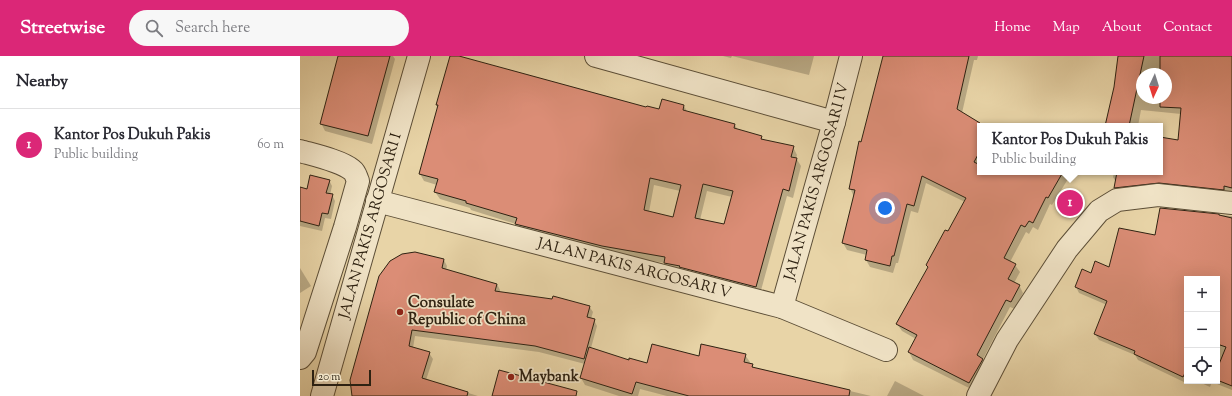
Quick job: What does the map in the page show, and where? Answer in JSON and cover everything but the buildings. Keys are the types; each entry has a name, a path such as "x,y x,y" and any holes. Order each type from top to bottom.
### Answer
{"street":[{"name":"JALAN PAKIS ARGOSARI I","path":"322,396 419,56"},
{"path":"596,56 834,122"},
{"name":"JALAN PAKIS ARGOSARI IV","path":"782,308 851,56"},
{"path":"300,151 341,164 352,170 356,174 358,181 305,352 300,358"},
{"path":"978,396 1007,340 1067,249 1099,211 1117,200 1158,195 1232,203"},
{"name":"JALAN PAKIS ARGOSARI V","path":"378,201 782,308 886,350"}],"place":[{"name":"Kantor Pos Dukuh Pakis","path":"1070,203"},
{"name":"Consulate Republic of China","path":"400,312"},
{"name":"Maybank","path":"511,377"}]}
